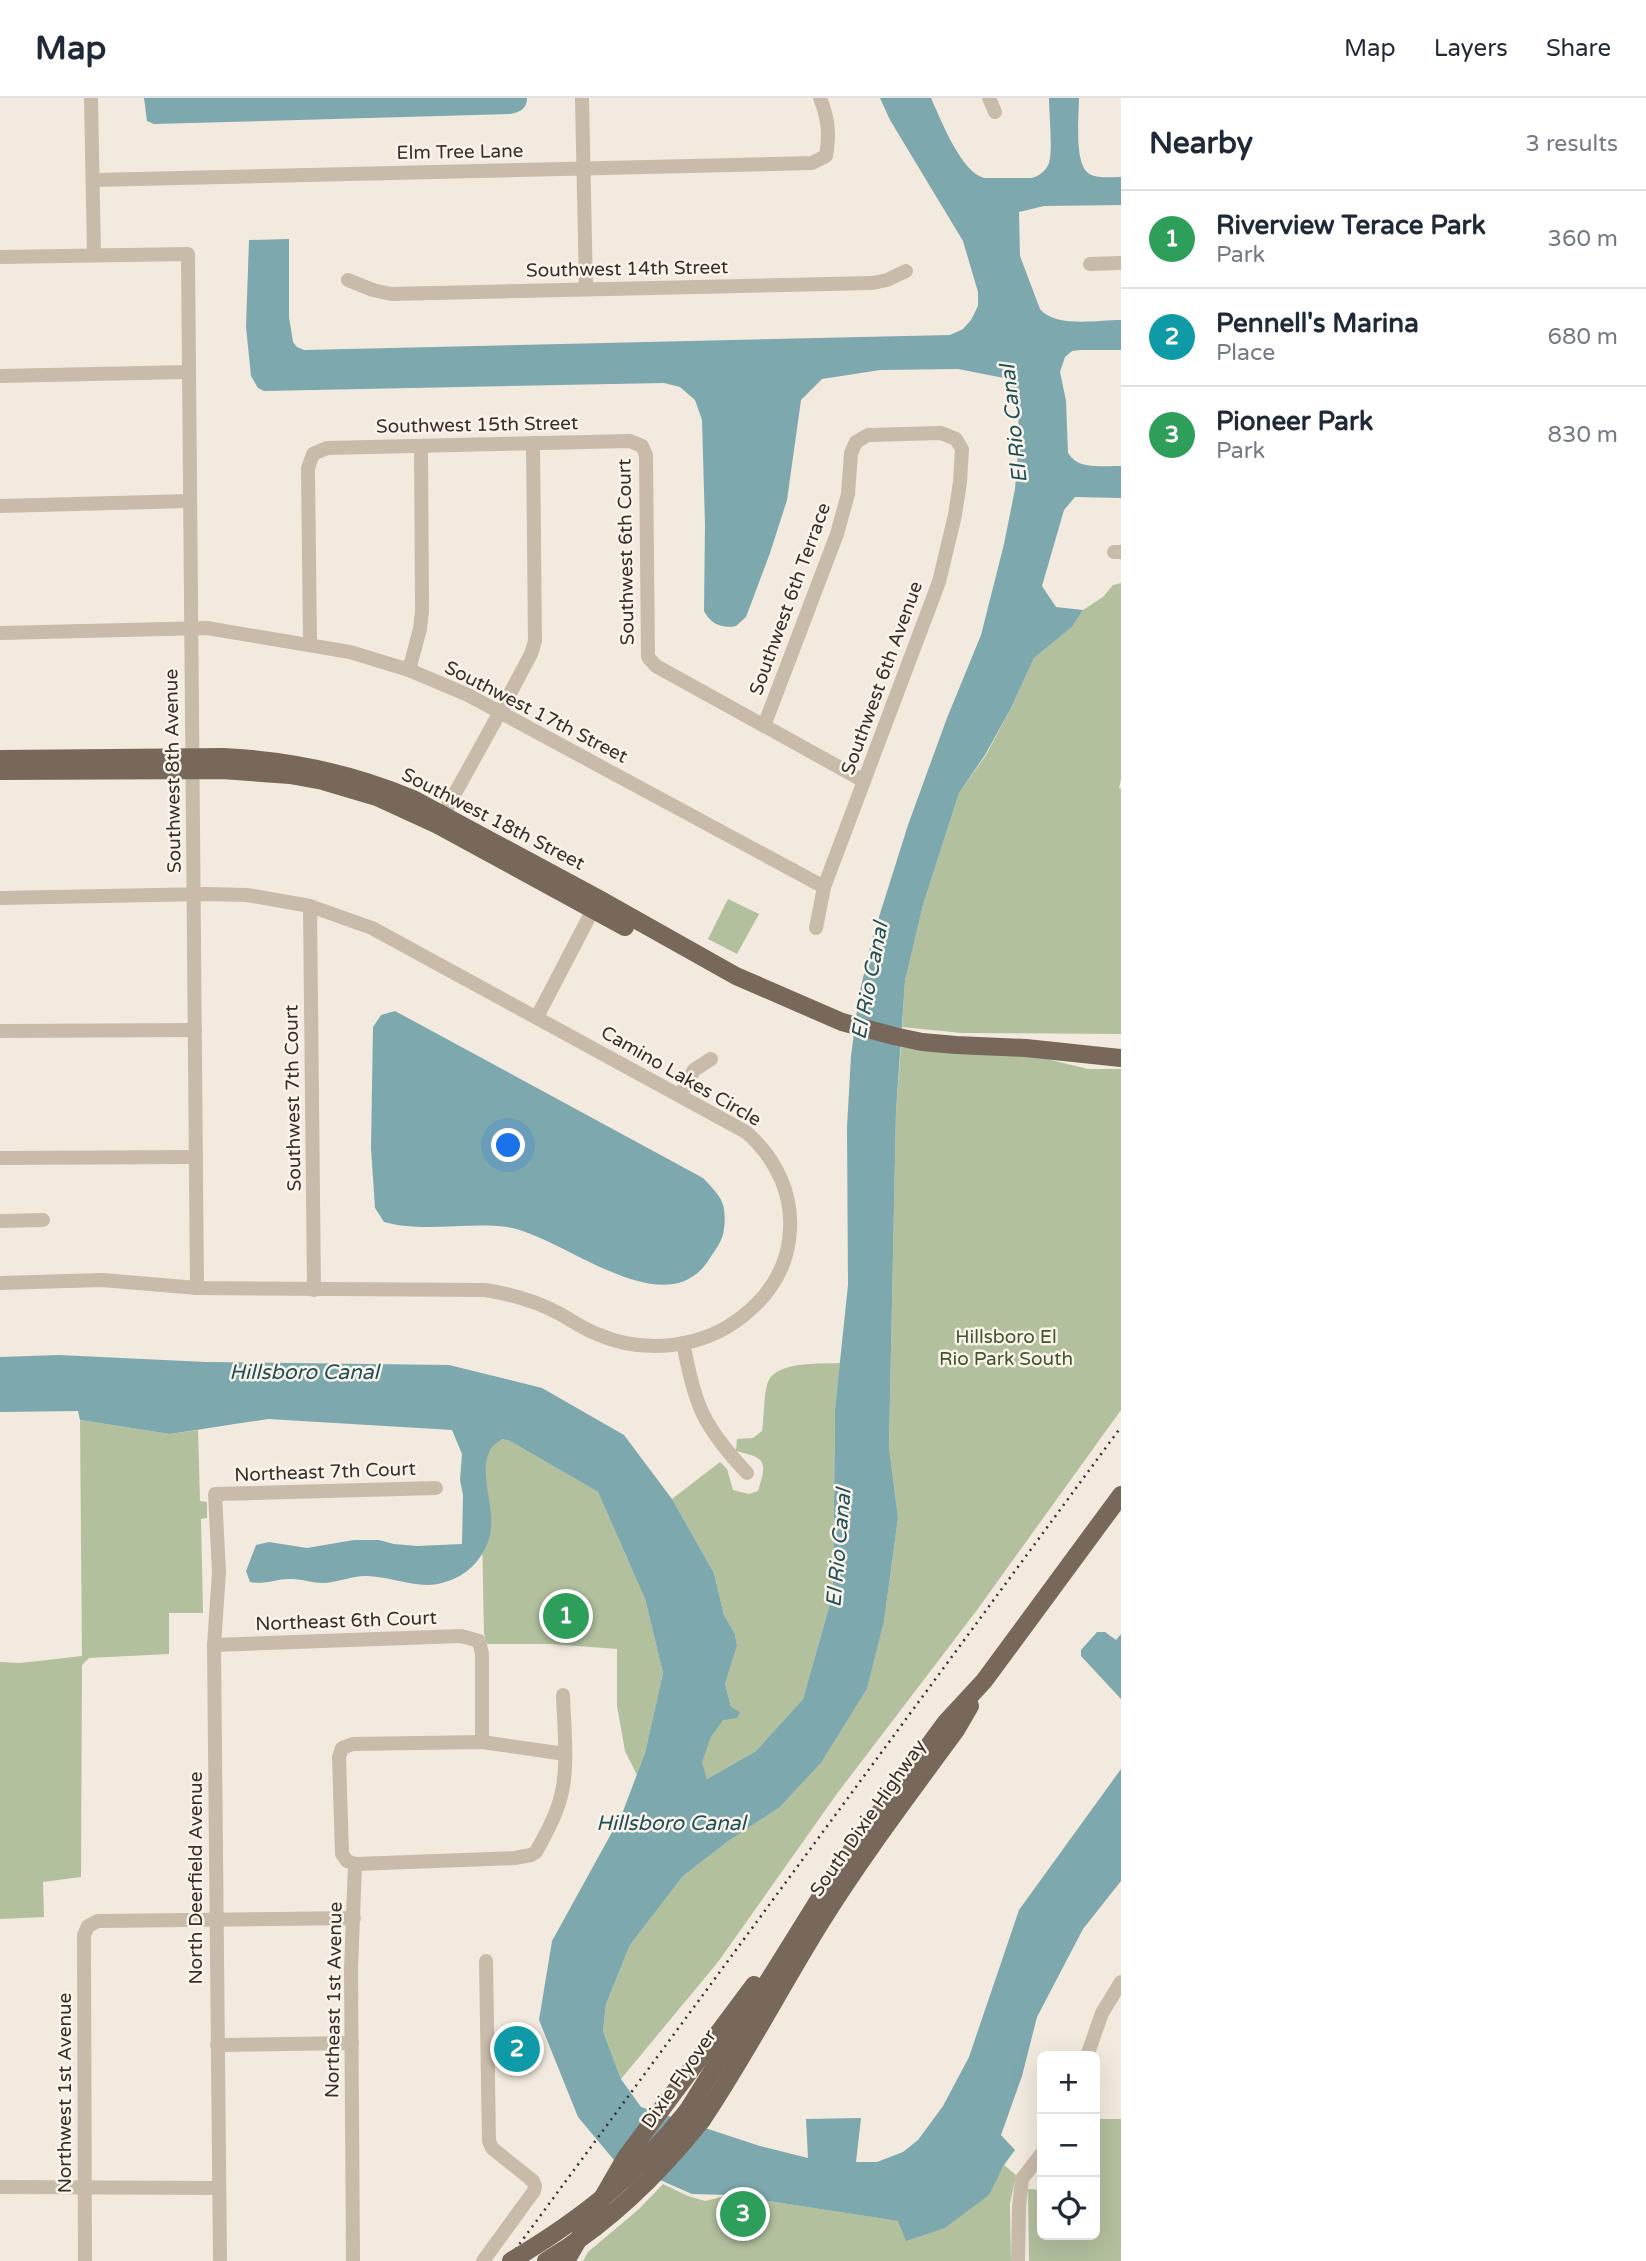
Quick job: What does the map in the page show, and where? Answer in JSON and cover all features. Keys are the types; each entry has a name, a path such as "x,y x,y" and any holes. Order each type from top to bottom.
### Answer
{"main road":[{"name":"Southwest 18th Street","path":"0,771 193,764 257,758 326,769 381,786 596,904 706,957 736,976 842,1022 922,1042 956,1045 1027,1048 1121,1046"},
{"name":"Southwest 18th Street","path":"0,759 193,764"},
{"name":"Southwest 18th Street","path":"1027,1048 1121,1058"},
{"name":"South Dixie Highway","path":"787,1948 838,1870 905,1777 946,1722 984,1681 1121,1495"},
{"name":"South Dixie Highway","path":"787,1979 839,1894 956,1730 984,1681"},
{"path":"787,1948 784,1972 787,1979"},
{"path":"566,2261 617,2173 753,1986 787,1948"},
{"name":"Dixie Flyover","path":"546,2261 579,2240 629,2200 674,2154 787,1948"},
{"name":"Dixie Flyover","path":"511,2261 555,2235 606,2197 695,2115 733,2073 787,1979"}],"street":[{"path":"0,257 94,255 91,98"},
{"path":"582,98 586,289"},
{"name":"Elm Tree Lane","path":"93,180 812,163 826,156 829,139 827,115 820,98"},
{"path":"989,98 995,112"},
{"name":"Southwest 8th Avenue","path":"94,255 188,254 197,1288"},
{"path":"1090,264 1121,263"},
{"name":"Southwest 14th Street","path":"348,280 391,294 872,283 887,280 906,271"},
{"path":"0,376 188,372"},
{"name":"Southwest 6th Avenue","path":"816,928 824,887 928,614 948,549 955,516 962,449 956,439 941,433 868,435 856,442"},
{"name":"Southwest 15th Street","path":"310,644 308,468 313,454 327,448 630,441 642,446"},
{"name":"Southwest 6th Terrace","path":"764,726 837,534 848,494 851,453 856,442"},
{"path":"441,820 531,654 535,641 533,443"},
{"path":"409,670 422,611 421,446"},
{"name":"Southwest 6th Court","path":"642,446 646,455 648,657 656,666 764,726"},
{"path":"0,506 190,501"},
{"name":"Southwest 17th Street","path":"0,633 207,628 350,652 409,670 468,695 824,887"},
{"path":"764,726 864,781"},
{"name":"Camino Lakes Circle","path":"0,898 247,895 310,906 342,916 391,937 738,1127 760,1145 777,1168 789,1205 791,1224 789,1243 780,1270 759,1302 724,1329 708,1336 683,1343 650,1346 616,1341 584,1328 542,1305 514,1295 485,1290 197,1288 102,1280 0,1283"},
{"path":"537,1017 596,904"},
{"name":"Southwest 7th Court","path":"310,906 314,1290"},
{"path":"0,1031 195,1030"},
{"path":"680,1095 694,1070 711,1059"},
{"path":"0,1158 196,1157"},
{"path":"0,1221 43,1220"},
{"path":"683,1343 693,1391 705,1423 747,1473"},
{"name":"Northeast 7th Court","path":"215,1494 436,1489"},
{"name":"North Deerfield Avenue","path":"215,1494 219,1572 214,1645 220,2261"},
{"name":"Northeast 6th Court","path":"214,1645 461,1636 479,1641 482,1654 482,1742"},
{"path":"355,1864 515,1858 536,1852 558,1808 564,1786 563,1695"},
{"path":"482,1742 565,1754"},
{"name":"Northeast 1st Avenue","path":"353,2261 351,1969 355,1864 346,1861 342,1854 339,1757 342,1748 353,1744 482,1742"},
{"path":"216,1919 354,1918"},
{"name":"Northwest 1st Avenue","path":"85,2261 84,1936 88,1926 98,1921 216,1919"},
{"path":"483,2261 535,2186 533,2181 492,2148 489,2141 486,1961"},
{"path":"1089,2051 1102,2013 1121,1982"},
{"path":"217,2045 352,2043"},
{"path":"1018,2261 1022,2179 1037,2160"},
{"path":"0,2188 219,2188"}],"green space":[{"path":"1121,583 1121,1034 962,1033 902,1027 905,981 923,905 959,793 986,755 1034,658 1072,627 1083,610 1103,597 1113,585"},
{"path":"728,899 759,914 737,954 708,939"},
{"name":"Hillsboro El Rio Park South","path":"901,1046 952,1052 1030,1055 1088,1069 1121,1069 1121,1410 977,1610 836,1795 718,1962 621,2079 603,2031 606,2004 630,1945 683,1876 727,1842 780,1807 821,1763 867,1689 884,1622 898,1518 889,1447 896,1111"},
{"path":"840,1363 835,1409 833,1593 803,1699 756,1751 707,1779 701,1762 711,1737 731,1707 725,1684 737,1646 735,1634 724,1615 714,1573 672,1499 720,1462 727,1469 733,1490 749,1494 758,1491 763,1473 762,1462 736,1451 737,1439 753,1438 762,1431 768,1382 780,1370 789,1367"},
{"path":"80,1420 170,1434 198,1430 200,1501 207,1502 207,1518 201,1519 203,1613 169,1613 169,1654 89,1658 82,1665 81,1877 43,1882 44,1917 0,1919 0,1662 20,1663 82,1656"},
{"path":"480,1434 510,1441 598,1492 645,1599 663,1673 645,1753 637,1775 625,1751 617,1706 617,1649 551,1644 487,1644 484,1633"},
{"path":"1100,2119 1121,2119 1121,2261 1029,2261 1028,2189 1037,2190 1037,2240 1100,2240"},
{"path":"1004,2165 1016,2175 1010,2204 1011,2261 583,2261 588,2252 639,2209 663,2184 705,2201 730,2195 945,2228 988,2195"}],"water":[{"path":"144,98 527,98 522,109 510,114 154,124 147,121"},
{"path":"880,98 931,98 960,156 976,174 984,178 1032,178 1042,173 1049,163 1049,98 1079,98 1078,138 1084,167 1088,173 1095,176 1121,177 1121,205 1044,206 1019,212 1020,256 1040,309 1047,315 1078,322 1121,320 1121,350 1072,351 1065,357 1060,372 1066,401 1068,453 1085,465 1121,466 1121,498 1075,497 1064,510 1042,586 1056,607 1083,610 1072,627 1034,658 985,755 959,793 923,905 905,981 896,1111 889,1447 898,1518 884,1622 867,1689 821,1763 780,1807 727,1842 683,1876 630,1945 606,2004 603,2031 621,2079 641,2107 760,2146 808,2158 806,2119 861,2118 856,2162 877,2162 903,2152 918,2140 943,2106 969,2057 1019,1910 1121,1769 1121,1881 1083,1929 1037,2017 1022,2076 1001,2135 1015,2150 989,2195 945,2228 906,2241 898,2221 730,2195 692,2194 614,2160 578,2117 539,2020 552,1941 622,1814 645,1753 663,1673 645,1599 598,1492 510,1441 502,1439 491,1449 487,1460 486,1481 491,1517 489,1539 478,1560 460,1576 426,1585 366,1576 324,1583 292,1579 250,1582 246,1571 256,1545 269,1542 307,1548 354,1540 379,1540 417,1546 462,1544 462,1454 452,1430 268,1419 170,1434 80,1420 78,1411 0,1412 0,1357 59,1355 206,1362 449,1365 542,1388 624,1435 672,1499 714,1573 724,1615 735,1634 737,1646 725,1684 731,1707 740,1712 737,1718 723,1720 711,1737 702,1762 707,1779 756,1751 803,1699 833,1593 835,1409 848,1285 847,1127 851,1056 859,995 872,939 908,825 981,635 1015,489 1019,439 1018,407 1004,378 958,369 880,370 822,379 801,400 787,500 746,617 736,626 726,627 714,622 704,611 702,420 695,400 680,387 664,383 264,391 258,388 251,376 246,327 249,240 289,239 289,317 293,342 304,350 950,335 963,329 978,306 978,292 963,241 890,120"},
{"path":"395,1011 703,1178 718,1195 725,1212 722,1237 710,1258 691,1278 668,1285 641,1282 613,1272 530,1234 507,1227 414,1227 384,1222 375,1208 371,1148 373,1027 381,1015"},
{"path":"1097,1632 1105,1632 1116,1640 1121,1634 1121,1699 1081,1656 1081,1650"}],"railway":[{"path":"507,2261 1121,1427"}],"place":[{"name":"Riverview Terace Park","path":"566,1616"},
{"name":"Pennell's Marina","path":"517,2049"},
{"name":"Pioneer Park","path":"743,2214"}],"water label":[{"name":"El Rio Canal","path":"1014,424"},
{"name":"El Rio Canal","path":"870,981"},
{"name":"Hillsboro Canal","path":"304,1372"},
{"name":"El Rio Canal","path":"839,1548"},
{"name":"Hillsboro Canal","path":"671,1823"}]}
